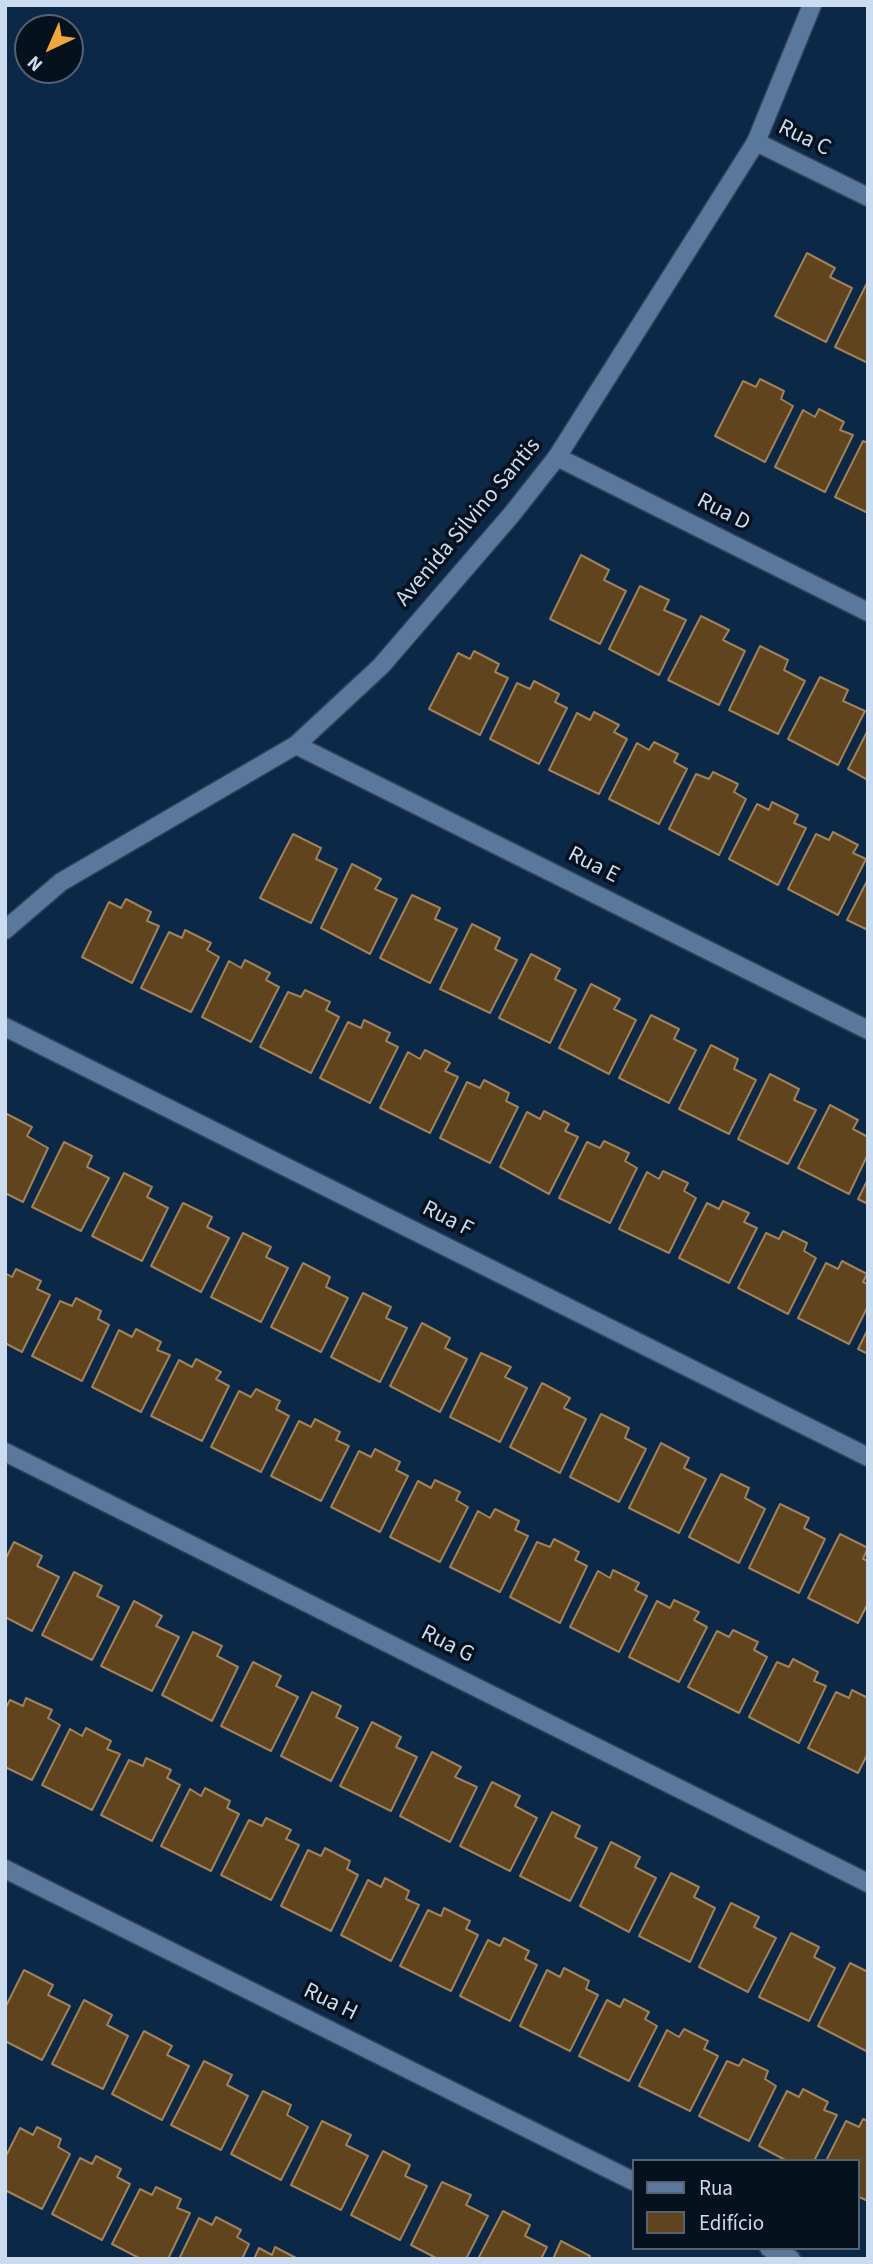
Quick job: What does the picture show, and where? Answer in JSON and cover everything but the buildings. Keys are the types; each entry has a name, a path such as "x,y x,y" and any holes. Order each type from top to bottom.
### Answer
{"street":[{"name":"Avenida Silvino Santis","path":"5,930 61,882 296,745 381,666 512,514 557,457 756,142 811,5"},
{"name":"Rua C","path":"756,142 868,197"},
{"name":"Rua D","path":"557,457 868,612"},
{"name":"Rua E","path":"296,745 868,1030"},
{"name":"Rua F","path":"5,1027 868,1457"},
{"name":"Rua G","path":"5,1452 868,1883"},
{"name":"Rua H","path":"5,1869 632,2181"},
{"path":"773,2250 791,2259"}]}
